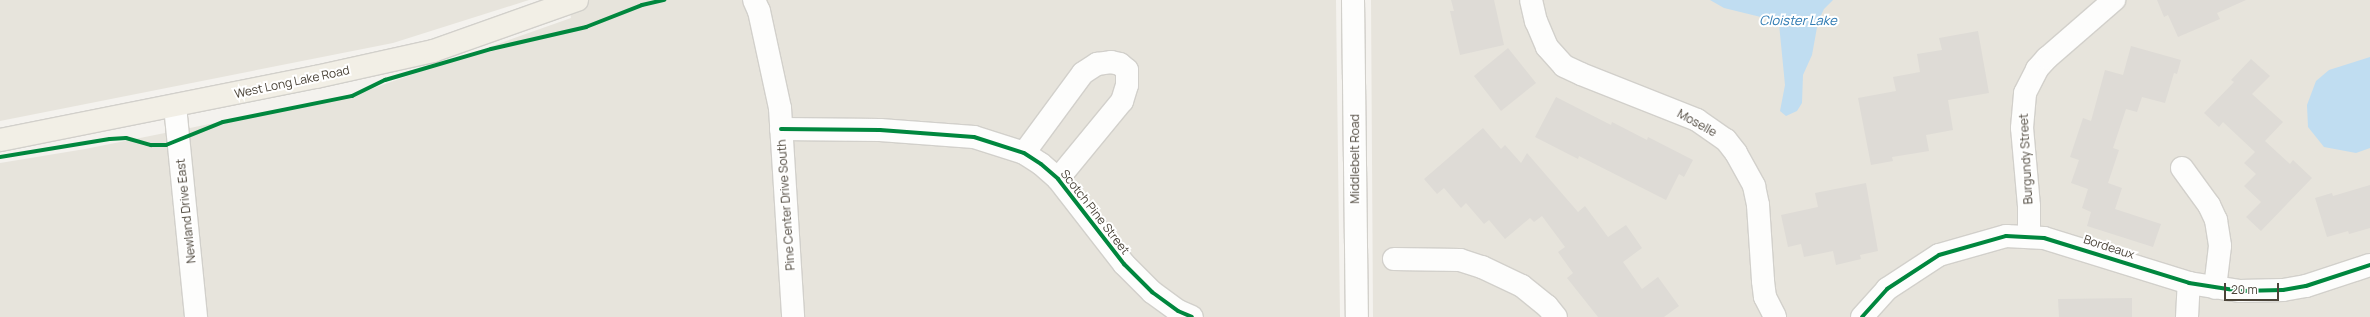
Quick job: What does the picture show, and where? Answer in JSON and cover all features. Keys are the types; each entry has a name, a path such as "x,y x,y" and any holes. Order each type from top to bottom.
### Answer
{"main road":[{"name":"West Long Lake Road","path":"0,140 175,106 433,51 576,0"}],"street":[{"name":"Pine Center Drive South","path":"754,0 759,11 780,108 793,317"},
{"name":"Middlebelt Road","path":"1353,0 1357,317"},
{"name":"Moselle","path":"1530,0 1536,21 1547,47 1564,66 1697,120 1726,140 1736,153 1754,186 1758,205 1763,281 1766,297 1774,317"},
{"name":"Burgundy Street","path":"2029,236 2029,206 2022,128 2024,99 2030,80 2047,58 2114,0"},
{"name":"Scotch Pine Street","path":"1024,152 1083,73 1097,64 1111,62 1120,64 1127,70 1127,85 1122,101 1058,179"},
{"name":"Newland Drive East","path":"175,106 196,317"},
{"name":"Scotch Pine Street","path":"781,129 880,130 974,137 1024,152 1042,164 1058,179 1124,264 1152,292 1178,311 1192,317"},
{"path":"2182,168 2209,205 2216,220 2220,246 2215,288"},
{"name":"Bordeaux","path":"1862,317 1887,289 1939,255 2006,236 2029,236 2060,242 2189,283 2215,288 2260,292 2306,286 2370,265"},
{"path":"1394,259 1460,260 1482,267 1522,286 1547,306 1556,317"},
{"path":"2187,317 2189,283"}],"shaded area":[{"path":"0,0 529,0 393,43 0,121"},
{"path":"568,0 1336,0 1340,317 0,317 0,163 85,149 354,95 571,18"},
{"path":"1371,0 2370,0 2370,317 1373,317"}],"water":[{"name":"Cloister Lake","path":"1710,0 1833,0 1824,9 1818,22 1812,55 1803,75 1802,103 1797,111 1786,116 1780,111 1785,85 1779,24 1777,21 1724,8"},
{"path":"2370,57 2370,148 2356,153 2324,147 2308,127 2307,105 2316,81 2329,70"}],"building":[{"path":"1451,0 1494,0 1504,45 1460,55 1450,11 1454,11"},
{"path":"2157,0 2246,0 2217,13 2220,19 2178,37 2168,15 2164,17"},
{"path":"1978,31 1989,93 1948,100 1953,130 1926,135 1929,151 1892,157 1893,161 1871,165 1858,98 1896,91 1893,77 1920,72 1917,54 1942,50 1939,38"},
{"path":"2131,46 2181,60 2177,74 2174,73 2165,103 2142,97 2137,112 2126,109 2113,148 2119,150 2108,183 2122,188 2115,209 2161,224 2153,247 2087,226 2091,212 2082,208 2088,189 2071,183 2079,160 2070,157 2083,118 2091,121 2105,70 2123,75"},
{"path":"1508,48 1536,83 1501,111 1474,76"},
{"path":"2251,59 2270,76 2252,94 2283,122 2265,141 2290,164 2293,160 2312,178 2261,231 2246,217 2261,202 2244,186 2256,174 2244,163 2255,152 2223,122 2219,127 2204,113 2234,82 2231,80"},
{"path":"1556,97 1611,125 1612,122 1647,140 1648,137 1693,160 1684,177 1679,174 1666,200 1579,156 1578,159 1535,137"},
{"path":"1483,128 1501,149 1505,145 1521,163 1527,153 1578,212 1585,206 1608,237 1626,225 1642,248 1623,262 1642,289 1658,277 1679,306 1664,317 1598,317 1567,278 1573,273 1558,252 1565,247 1542,216 1534,222 1530,218 1505,239 1489,220 1484,224 1466,203 1461,208 1444,188 1437,194 1424,179"},
{"path":"1866,183 1878,251 1860,255 1861,259 1836,265 1833,251 1804,257 1801,244 1788,247 1781,215 1818,207 1815,193"},
{"path":"2370,185 2370,228 2349,234 2348,231 2327,237 2315,198 2332,193 2333,196"},
{"path":"2132,298 2132,317 2059,317 2058,299"}],"cycle path":[{"path":"0,157 110,139 126,138 151,145 166,145 223,122 352,96 385,80 491,49 586,27 642,5 664,0"},
{"path":"781,129 880,130 974,137 1024,153 1041,164 1058,179 1124,264 1152,292 1178,311 1192,317"},
{"path":"1862,317 1887,289 1939,255 2006,236 2044,238 2189,283 2240,291 2283,290 2306,286 2370,265"}]}
